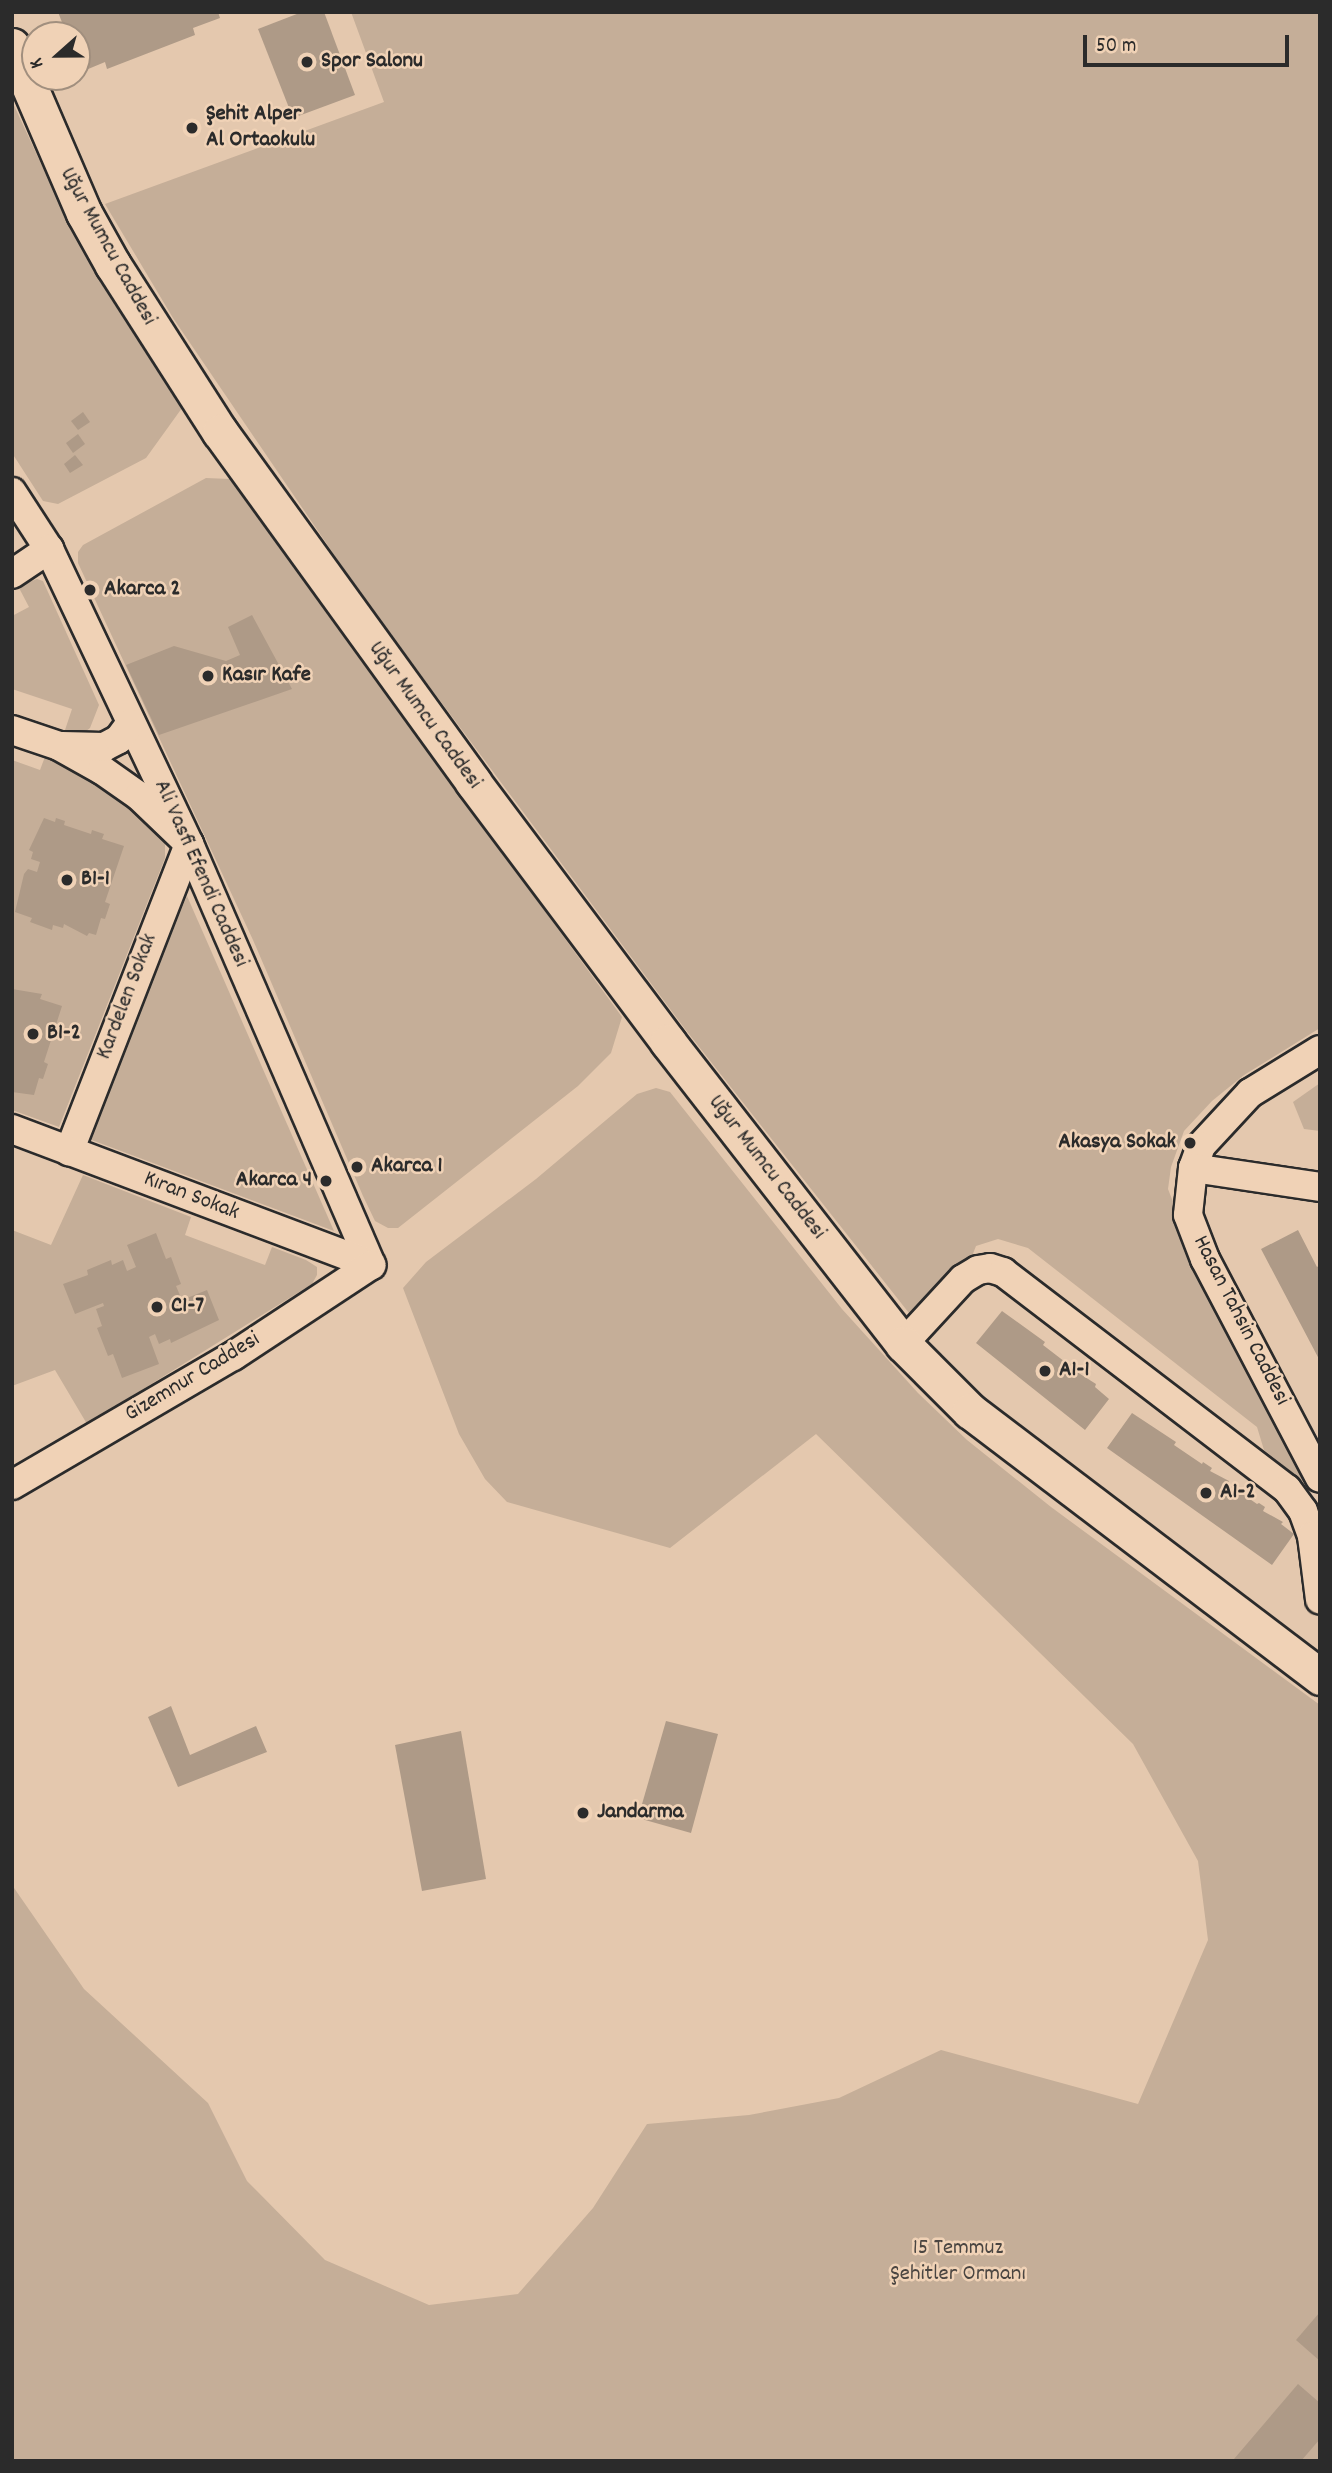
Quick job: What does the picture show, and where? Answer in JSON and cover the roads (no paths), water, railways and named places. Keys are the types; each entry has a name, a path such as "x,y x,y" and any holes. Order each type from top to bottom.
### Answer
{"street":[{"name":"Uğur Mumcu Caddesi","path":"12,46 84,213 119,275 220,432 497,815 668,1042 903,1344 981,1419 1320,1677"},
{"name":"Ali Vasfi Efendi Caddesi","path":"12,492 49,549 189,844 370,1265"},
{"path":"12,574 49,549"},
{"path":"60,746 104,747 119,739 130,724"},
{"path":"12,730 60,746 139,796 189,844"},
{"name":"Kardelen Sokak","path":"69,1151 189,844"},
{"name":"Hasan Tahsin Caddesi","path":"1320,1050 1280,1072 1234,1107 1201,1146 1193,1168 1188,1215 1205,1259 1320,1478"},
{"name":"Kıran Sokak","path":"12,1129 370,1265"},
{"path":"1193,1168 1320,1187"},
{"name":"Gizemnur Caddesi","path":"12,1485 233,1356 370,1265"},
{"path":"903,1344 963,1279 978,1270 990,1268 1003,1272 1287,1489 1303,1511 1312,1536 1320,1599"}],"place":[{"name":"Spor Salonu","path":"307,62"},
{"name":"Şehit Alper Al Ortaokulu","path":"192,128"},
{"name":"Akarca 2","path":"90,590"},
{"name":"Kasır Kafe","path":"208,676"},
{"name":"B1-1","path":"67,880"},
{"name":"B1-2","path":"33,1034"},
{"name":"Akasya Sokak","path":"1190,1143"},
{"name":"Akarca 1","path":"357,1167"},
{"name":"Akarca 4","path":"326,1181"},
{"name":"C1-7","path":"157,1307"},
{"name":"A1-1","path":"1045,1371"},
{"name":"A1-2","path":"1206,1493"},
{"name":"Jandarma","path":"583,1813"}],"park label":[{"name":"15 Temmuz Şehitler Ormanı","path":"958,2262"}]}
